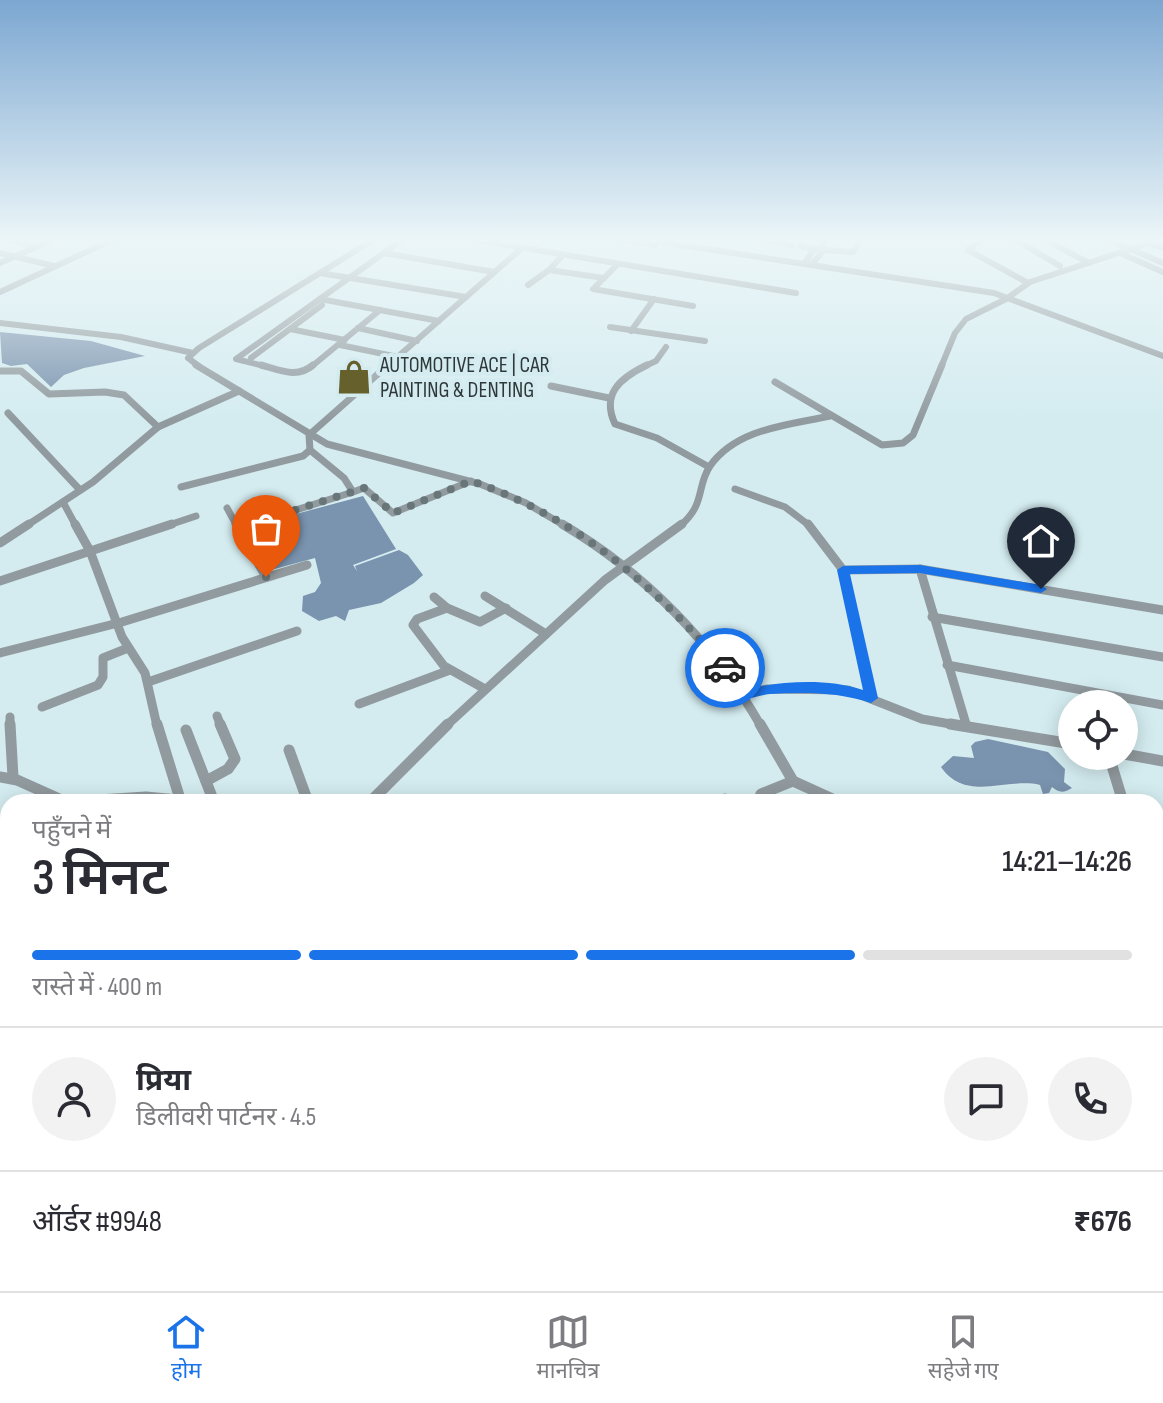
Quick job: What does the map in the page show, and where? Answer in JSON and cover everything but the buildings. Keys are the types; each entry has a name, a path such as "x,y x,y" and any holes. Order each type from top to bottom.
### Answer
{"street":[{"path":"277,300 193,353 189,361 309,435 337,447 471,481 543,512 624,565 696,633 744,694 793,781 821,794"},
{"path":"309,435 462,300"},
{"path":"631,331 653,300"},
{"path":"661,300 693,306"},
{"path":"775,382 882,445 903,443 913,435 955,333 966,319 1004,300"},
{"path":"1009,300 1163,356"},
{"path":"380,310 308,371 299,374 236,359 321,302 380,310 439,321"},
{"path":"251,358 321,302"},
{"path":"0,323 131,338 193,353"},
{"path":"610,327 705,341"},
{"path":"279,328 398,357"},
{"path":"358,328 417,341"},
{"path":"666,347 656,361 629,374 609,398 608,409 615,424 657,438 709,467"},
{"path":"0,371 21,371 49,394 105,392 124,395 158,427"},
{"path":"551,386 609,398"},
{"path":"0,543 80,490 158,427 239,391"},
{"path":"8,413 80,490"},
{"path":"378,794 546,634 624,565 665,539 688,519 698,506 709,467 750,433 830,416"},
{"path":"309,435 310,450 344,478 353,492"},
{"path":"181,487 303,456 310,450"},
{"path":"239,528 364,488 393,513 471,481"},
{"path":"735,489 785,507 805,520 843,570 871,698"},
{"path":"63,502 80,528 116,623 148,682 161,743 178,794"},
{"path":"227,508 266,577"},
{"path":"0,581 196,516"},
{"path":"0,653 116,623 307,565"},
{"path":"843,570 920,569 1163,610"},
{"path":"920,569 966,724"},
{"path":"485,596 546,634"},
{"path":"434,597 447,608 480,622 506,608"},
{"path":"447,608 417,619 413,625 439,661 485,689"},
{"path":"932,617 1163,657"},
{"path":"148,682 297,631"},
{"path":"42,707 98,685 103,677 103,658 128,648"},
{"path":"947,665 1163,705"},
{"path":"359,704 450,670"},
{"path":"744,694 767,689 848,690 922,719 1058,741"},
{"path":"206,781 228,769 235,759 217,716"},
{"path":"10,717 13,777"},
{"path":"186,730 211,794"},
{"path":"289,750 305,794"},
{"path":"1138,757 1163,761"},
{"path":"1113,770 1121,794"},
{"path":"0,777 13,777 42,794"},
{"path":"761,794 793,781"}],"water":[{"path":"0,332 91,341 145,356 84,368 64,375 51,387 27,364 11,366 2,363"},
{"path":"363,496 396,549 353,565 357,571 355,566 399,550 408,555 423,575 381,603 349,610 345,621 336,616 319,621 302,611 303,596 315,592 321,583 315,558 271,570 258,546 267,542 255,525"},
{"path":"988,739 1048,752 1058,762 1058,770 1065,770 1064,782 1072,788 1062,792 1052,787 1049,793 1043,794 1040,785 1027,783 962,784 941,767 953,756 974,758 971,746"}],"way so far":[{"path":"266,577 239,528 364,488 393,513 471,481 543,512 624,565 687,624 725,668"}],"place":[{"name":"AUTOMOTIVE ACE | CAR PAINTING & DENTING","path":"354,377"}],"route":[{"path":"725,668 744,694 767,689 822,688 848,690 871,698 843,570 920,569 1041,589"}]}
